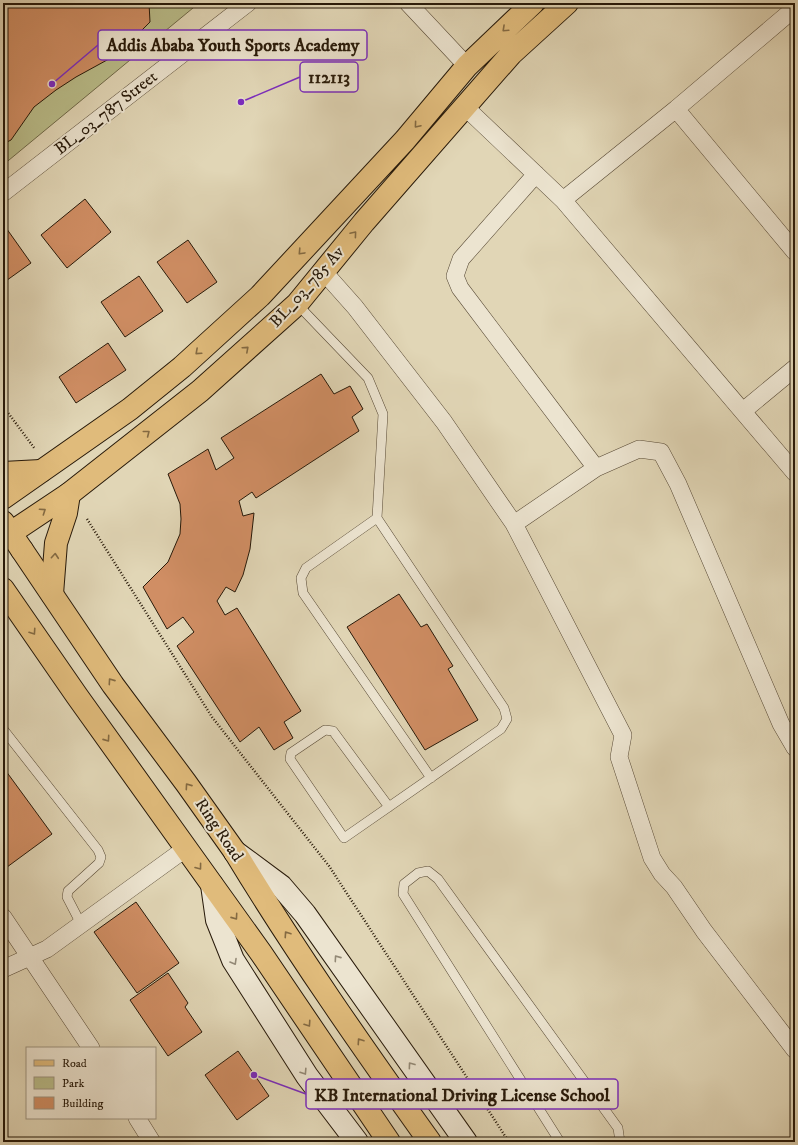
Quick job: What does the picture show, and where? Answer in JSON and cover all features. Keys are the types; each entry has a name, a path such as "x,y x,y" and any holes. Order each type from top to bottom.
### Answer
{"main road":[{"name":"BL_03_785 Av","path":"3,498 130,409 182,367 260,296 405,140 467,66 533,3"},
{"name":"BL_03_785 Av","path":"10,536 69,494 200,390 297,304 323,271 464,106 511,54 566,3"},
{"path":"3,473 44,468"},
{"path":"52,594 56,543 66,513 69,494"},
{"name":"Ring Road","path":"10,536 52,594 113,685 186,782 235,852 258,891 430,1142"},
{"path":"3,588 12,611 77,696 212,885 389,1142"}],"street":[{"name":"BL_03_787 Street","path":"3,193 248,3"},
{"path":"408,3 467,66"},
{"path":"563,200 676,109 795,8"},
{"path":"464,106 563,200 744,411 795,473"},
{"path":"676,109 795,252"},
{"path":"536,174 461,259 455,276 460,288 596,468"},
{"path":"323,271 355,307 444,422 514,524 623,735 619,757 652,858 704,931 795,1050"},
{"path":"744,411 795,368"},
{"path":"514,524 596,468 639,448 661,452 678,484 781,724 795,748"},
{"path":"3,969 47,949 185,849"},
{"path":"235,852 281,886 305,914 466,1142"},
{"path":"212,885 216,920 233,960 307,1076 357,1142"},
{"path":"3,917 32,957 90,1047"},
{"path":"138,1119 152,1142"}],"lane":[{"path":"297,304 368,378 383,414 377,518 504,708 507,719 501,729 431,778 389,807 344,838 290,759 291,753 325,730 333,731 389,807"},
{"path":"377,518 306,568 301,578 303,593 431,778"},
{"path":"3,729 98,850 100,857 99,862 68,891 67,897 81,924"},
{"path":"560,1142 403,894 404,884 418,873 428,871 438,879 618,1128 620,1142"}],"path":[{"path":"3,406 44,468"},
{"path":"97,533 212,717 329,866 509,1142"}],"green space":[{"path":"3,3 199,3 3,165"}],"building":[{"path":"3,3 149,3 150,22 118,54 76,77 34,107 11,140 3,144"},
{"path":"85,199 111,232 67,268 41,235"},
{"path":"4,225 31,263 3,283 3,226"},
{"path":"188,240 217,282 187,303 157,262"},
{"path":"139,276 163,311 125,337 101,302"},
{"path":"108,343 126,370 76,403 59,377"},
{"path":"321,374 334,394 350,386 363,409 352,417 359,431 256,498 252,492 239,501 243,516 254,513 250,549 243,575 235,592 226,587 217,601 225,615 237,608 301,711 284,722 293,738 274,750 259,727 240,742 177,646 194,632 183,617 167,629 143,587 168,562 180,534 180,504 168,474 208,449 216,470 234,458 221,438"},
{"path":"399,594 421,627 427,624 453,666 448,669 478,720 425,750 347,627"},
{"path":"3,767 52,834 3,870"},
{"path":"136,902 179,963 137,993 94,932"},
{"path":"168,973 188,1003 185,1007 202,1032 168,1056 130,1000"},
{"path":"238,1051 269,1096 237,1120 205,1075"}],"place":[{"name":"Addis Ababa Youth Sports Academy","path":"52,84"},
{"name":"112113","path":"241,102"},
{"name":"KB International Driving License School","path":"254,1075"}]}
